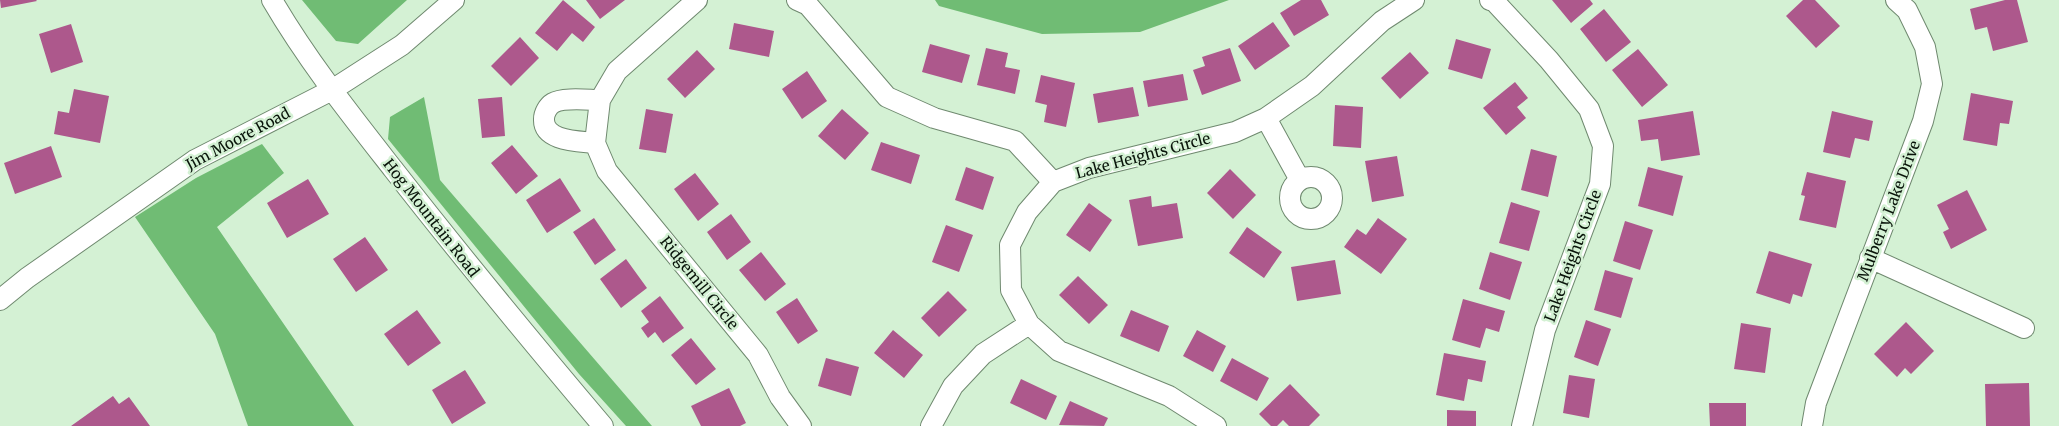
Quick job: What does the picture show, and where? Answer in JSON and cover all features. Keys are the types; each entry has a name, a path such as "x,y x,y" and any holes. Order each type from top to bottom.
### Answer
{"street":[{"name":"Hog Mountain Road","path":"272,0 294,37 332,90 468,266 603,426"},
{"name":"Jim Moore Road","path":"0,300 27,278 195,160 332,90 402,45 454,0"},
{"name":"Ridgemill Circle","path":"696,0 617,72 600,100 595,143 607,171 758,355 780,397 801,426"},
{"path":"797,0 808,5 887,97 934,118 1015,141 1053,182"},
{"name":"Lake Heights Circle","path":"1216,426 1170,396 1059,351 1028,324 1011,290 1010,245 1027,212 1053,182 1089,168 1235,132 1266,118 1312,86 1382,21 1414,0"},
{"name":"Lake Heights Circle","path":"1493,0 1548,60 1589,109 1603,146 1600,184 1545,330 1522,426"},
{"name":"Mulberry Lake Drive","path":"1812,426 1816,403 1923,121 1932,84 1925,47 1907,10 1896,0"},
{"path":"595,143 554,136 547,130 544,121 546,110 553,103 563,100 600,100"},
{"path":"1266,118 1300,180"},
{"path":"1870,258 2024,328"},
{"path":"931,426 953,386 983,354 1028,324"}],"green space":[{"path":"302,0 407,0 358,44 336,41"},
{"path":"935,0 1229,0 1140,32 1042,34 939,6"},
{"path":"424,97 440,180 652,426 626,426 579,374 388,139 390,117"},
{"path":"262,144 284,173 217,227 354,426 248,426 215,334 135,217 196,178"}],"building":[{"path":"0,0 36,0 37,1 1,8"},
{"path":"563,0 595,27 583,42 572,33 557,51 535,33"},
{"path":"586,0 625,0 600,19"},
{"path":"1301,0 1321,0 1329,15 1294,36 1280,13"},
{"path":"1552,0 1590,0 1593,4 1571,23"},
{"path":"1803,0 1815,0 1840,26 1816,48 1786,16"},
{"path":"2005,0 2017,0 2028,42 1993,51 1987,27 1975,30 1970,9"},
{"path":"1604,9 1631,42 1606,62 1580,29"},
{"path":"1273,22 1290,46 1255,70 1238,46"},
{"path":"734,23 774,31 769,57 729,49"},
{"path":"71,24 83,62 51,73 39,34"},
{"path":"520,37 539,58 511,86 491,66"},
{"path":"1456,39 1491,49 1482,79 1448,69"},
{"path":"930,44 970,55 962,83 922,72"},
{"path":"986,48 1008,53 1005,67 1020,70 1015,94 977,85"},
{"path":"1230,48 1241,81 1202,95 1193,70 1205,66 1202,57"},
{"path":"1638,49 1668,85 1642,107 1612,70"},
{"path":"697,50 715,69 685,98 667,79"},
{"path":"1410,52 1429,73 1400,99 1381,78"},
{"path":"807,71 827,101 802,119 782,89"},
{"path":"1183,74 1188,100 1148,107 1143,81"},
{"path":"1041,75 1075,83 1066,127 1044,122 1047,105 1035,102"},
{"path":"1515,82 1528,98 1517,107 1526,118 1506,135 1483,108"},
{"path":"1133,87 1139,116 1098,123 1093,94"},
{"path":"74,89 109,96 100,143 54,134 58,111 69,113"},
{"path":"1971,93 2013,101 2009,124 2000,123 1997,146 1963,140"},
{"path":"502,97 505,136 482,138 478,99"},
{"path":"1335,105 1363,107 1361,148 1333,146"},
{"path":"646,109 673,114 666,153 639,149"},
{"path":"842,109 869,133 845,160 818,136"},
{"path":"1693,111 1700,155 1661,161 1658,139 1641,141 1638,120"},
{"path":"1832,111 1873,121 1869,141 1855,138 1850,158 1823,152"},
{"path":"881,142 920,155 911,184 871,170"},
{"path":"512,145 538,176 516,194 491,163"},
{"path":"51,146 62,177 15,194 4,163"},
{"path":"1531,149 1557,156 1548,197 1521,190"},
{"path":"1397,156 1404,196 1372,202 1365,161"},
{"path":"966,167 994,177 983,210 955,200"},
{"path":"1648,167 1683,176 1673,216 1638,206"},
{"path":"1230,169 1256,195 1233,219 1207,193"},
{"path":"1807,172 1846,181 1836,228 1799,220 1805,196 1801,195"},
{"path":"695,173 719,204 698,221 674,189"},
{"path":"560,178 581,211 547,233 526,200"},
{"path":"308,179 329,214 287,238 267,203"},
{"path":"1967,190 1987,230 1951,249 1943,232 1949,229 1937,205"},
{"path":"1151,196 1152,207 1177,203 1183,238 1138,246 1129,200"},
{"path":"1511,202 1540,211 1529,251 1499,243"},
{"path":"1089,203 1112,220 1090,252 1066,235"},
{"path":"731,214 751,242 727,260 707,232"},
{"path":"594,218 616,250 595,265 573,232"},
{"path":"1378,218 1407,239 1381,274 1344,247 1357,229 1366,235"},
{"path":"1625,221 1653,230 1640,270 1613,261"},
{"path":"946,225 973,235 959,272 932,262"},
{"path":"1247,227 1282,252 1264,278 1229,253"},
{"path":"365,237 388,270 356,292 333,259"},
{"path":"1769,251 1812,264 1802,297 1793,294 1790,304 1756,293"},
{"path":"761,252 786,284 765,301 739,270"},
{"path":"1490,252 1522,262 1510,300 1479,289"},
{"path":"626,259 647,288 621,308 600,279"},
{"path":"1335,260 1341,294 1297,301 1291,267"},
{"path":"1605,270 1633,278 1621,318 1594,310"},
{"path":"1078,276 1108,305 1089,324 1059,295"},
{"path":"948,291 967,310 939,337 921,318"},
{"path":"660,296 684,328 663,343 655,332 648,338 641,328 649,322 641,311"},
{"path":"797,298 818,331 798,344 776,312"},
{"path":"1463,299 1505,311 1499,332 1486,328 1480,348 1452,340"},
{"path":"417,310 441,343 408,366 384,334"},
{"path":"1131,310 1169,326 1159,352 1120,336"},
{"path":"1586,320 1611,329 1598,366 1574,357"},
{"path":"1906,322 1934,351 1911,374 1905,368 1897,377 1874,354"},
{"path":"1741,323 1771,328 1765,373 1734,369"},
{"path":"893,330 923,355 904,378 874,353"},
{"path":"1197,330 1226,346 1213,372 1183,356"},
{"path":"691,338 716,369 696,385 671,355"},
{"path":"1444,353 1486,361 1482,382 1468,379 1464,401 1436,395"},
{"path":"826,358 859,367 851,396 818,386"},
{"path":"1232,358 1269,378 1257,401 1220,381"},
{"path":"465,370 486,403 452,424 432,390"},
{"path":"1569,375 1595,379 1589,418 1563,413"},
{"path":"1021,379 1057,396 1046,420 1010,403"},
{"path":"2029,383 2030,426 1986,426 1985,384"},
{"path":"1290,384 1320,415 1309,426 1289,426 1283,420 1277,426 1271,426 1259,414"},
{"path":"729,388 746,423 740,426 701,426 691,406"},
{"path":"113,396 119,404 129,397 150,426 71,426"},
{"path":"1070,401 1108,418 1104,426 1059,425"},
{"path":"1709,403 1746,403 1746,426 1710,426"},
{"path":"1447,410 1476,411 1476,426 1447,426"}]}
